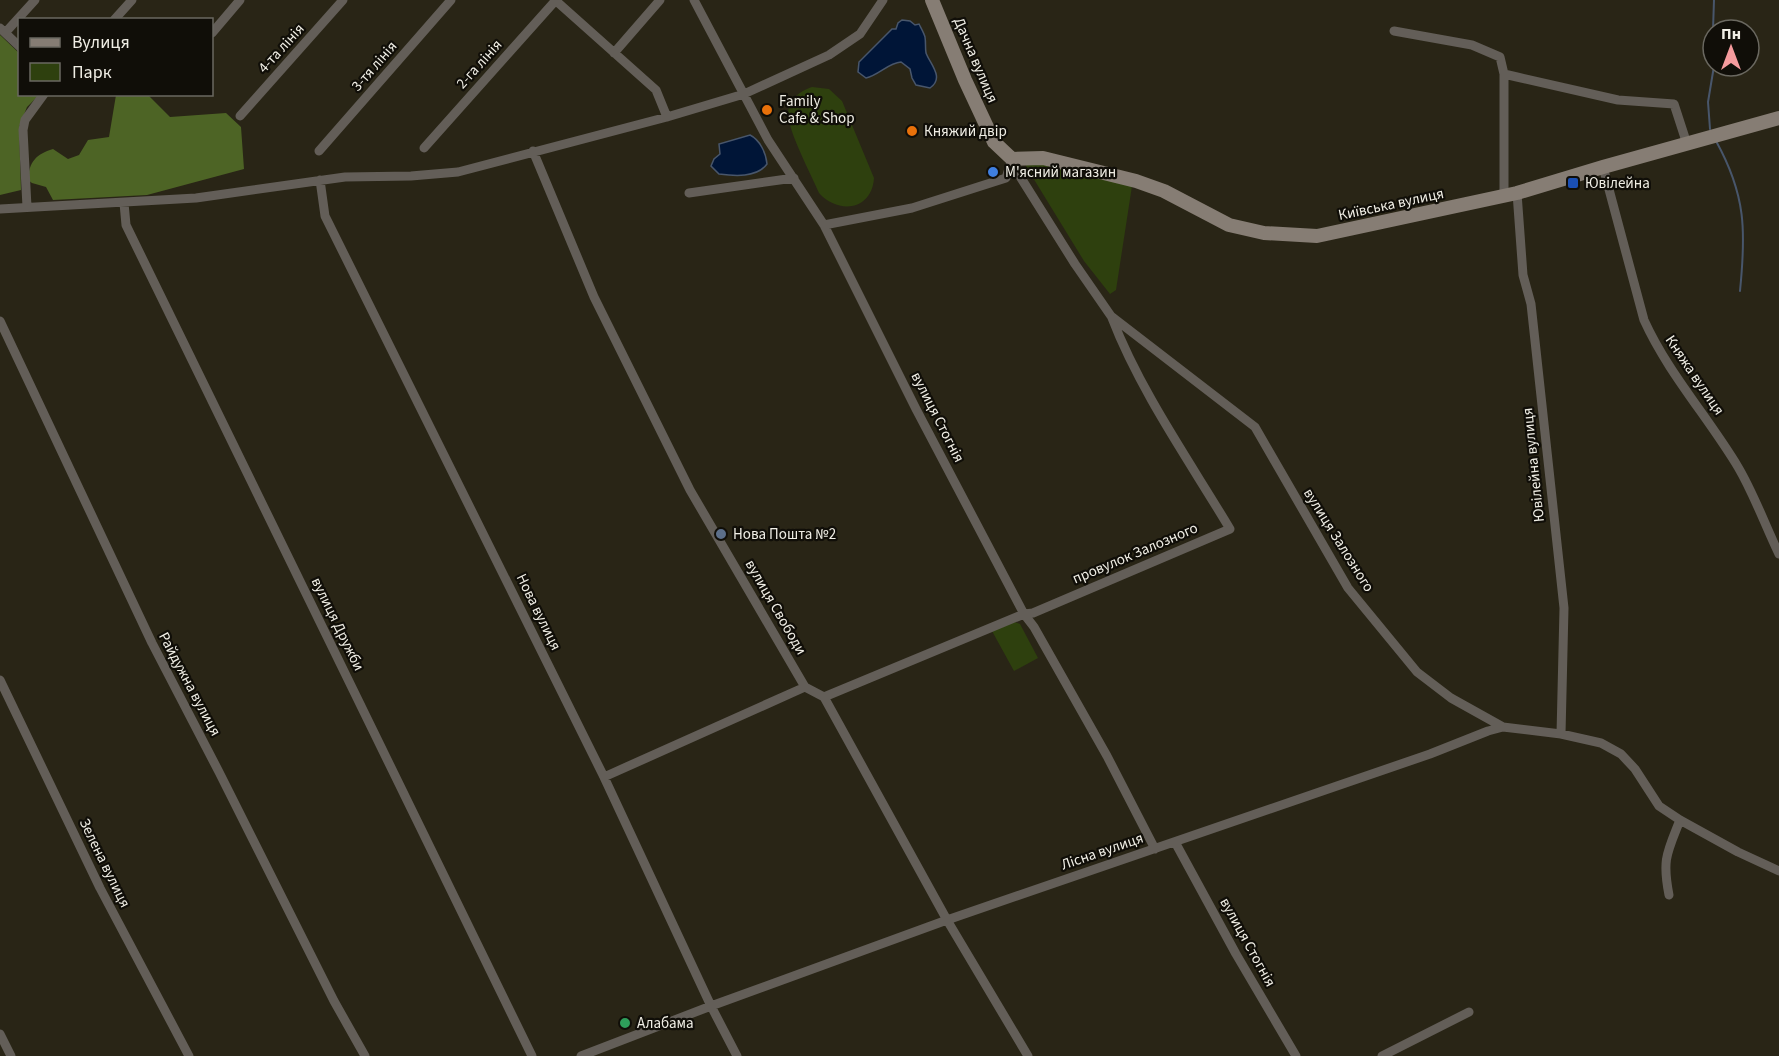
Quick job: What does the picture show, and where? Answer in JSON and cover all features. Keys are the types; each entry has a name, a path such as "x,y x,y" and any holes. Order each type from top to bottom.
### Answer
{"street":[{"path":"18,45 3,31 35,0"},
{"path":"116,18 132,0"},
{"path":"213,32 240,0"},
{"name":"4-та лінія","path":"240,116 344,0"},
{"name":"3-тя лінія","path":"320,151 451,0"},
{"path":"555,0 656,90 667,117"},
{"name":"2-га лінія","path":"424,148 555,0"},
{"path":"614,53 660,0"},
{"name":"вулиця Стогнія","path":"694,0 768,140 824,225 916,409 1024,614 1034,627 1107,756 1155,849"},
{"path":"0,209 196,198 345,177 411,176 458,172 667,117 744,94 829,56 860,34 883,0"},
{"name":"Дачна вулиця","path":"932,0 994,142 1012,159"},
{"path":"1394,31 1472,45 1500,57 1504,74 1550,86 1618,100 1674,104 1687,144"},
{"name":"Ювілейна вулиця","path":"1504,74 1511,195 1523,275 1531,303 1564,608 1562,734"},
{"path":"27,207 23,130 25,120 43,96"},
{"name":"Київська вулиця","path":"1012,159 1042,158 1137,181 1164,191 1229,225 1264,233 1317,236 1511,195 1779,118"},
{"name":"вулиця Свободи","path":"533,151 594,297 690,490 805,687"},
{"path":"824,225 912,208 1006,178 1012,159"},
{"name":"вулиця Залозного","path":"1012,159 1021,178 1075,264 1111,316 1255,427 1348,588 1417,672 1451,698 1503,728 1562,734 1601,744 1621,754 1635,769 1659,806 1738,852 1779,871"},
{"name":"Княжа вулиця","path":"1603,167 1644,320 1653,340 1739,468 1779,554"},
{"path":"689,193 794,178"},
{"name":"Нова вулиця","path":"320,180 325,216 604,777 711,1006 737,1056"},
{"name":"вулиця Дружби","path":"124,203 126,225 532,1056"},
{"name":"провулок Залозного","path":"824,697 1024,614 1033,613 1230,529 1156,406 1122,343 1111,316"},
{"name":"Райдужна вулиця","path":"0,321 152,643 334,1001 365,1056"},
{"name":"Зелена вулиця","path":"0,680 99,888 189,1056"},
{"path":"604,777 805,687 824,697 947,920 1028,1056"},
{"name":"Лісна вулиця","path":"581,1056 947,920 1430,754 1488,731 1503,728"},
{"path":"1670,895 1665,874 1665,858 1680,820"},
{"name":"вулиця Стогнія","path":"1175,842 1236,954 1296,1056"},
{"path":"1382,1056 1469,1012"},
{"path":"0,1034 11,1056"}],"green space":[{"path":"0,35 18,52 18,96 38,96 27,107 19,127 21,190 0,195"},
{"path":"812,87 829,89 842,101 874,178 872,189 861,203 845,206 827,200 819,193 800,153 791,130 788,113 790,104 799,93"},
{"path":"116,96 149,96 170,117 226,113 241,127 244,169 147,195 53,200 46,187 28,180 32,164 42,153 53,149 68,159 79,155 88,140 109,137"},
{"path":"1029,160 1132,186 1116,290 1110,294 1084,261 1027,168 1025,163"},
{"path":"1015,622 1020,624 1038,658 1014,671 992,631"}],"water":[{"path":"902,20 910,21 915,25 919,24 924,34 926,53 936,75 936,80 930,88 916,85 910,69 901,62 892,64 866,78 858,72 859,62 892,29 896,29"},
{"path":"750,135 762,147 767,164 763,169 751,174 719,174 711,166 720,154 719,144"}],"waterway":[{"path":"1713,18 1714,0"},
{"path":"1710,129 1708,102 1712,78"},
{"path":"1716,141 1733,179 1742,214 1743,250 1740,291"}],"place":[{"name":"Family Cafe & Shop","path":"767,110"},
{"name":"Княжий двір","path":"912,131"},
{"name":"М'ясний магазин","path":"993,172"},
{"name":"Ювілейна","path":"1573,183"},
{"name":"Нова Пошта №2","path":"721,534"},
{"name":"Алабама","path":"625,1023"}]}
